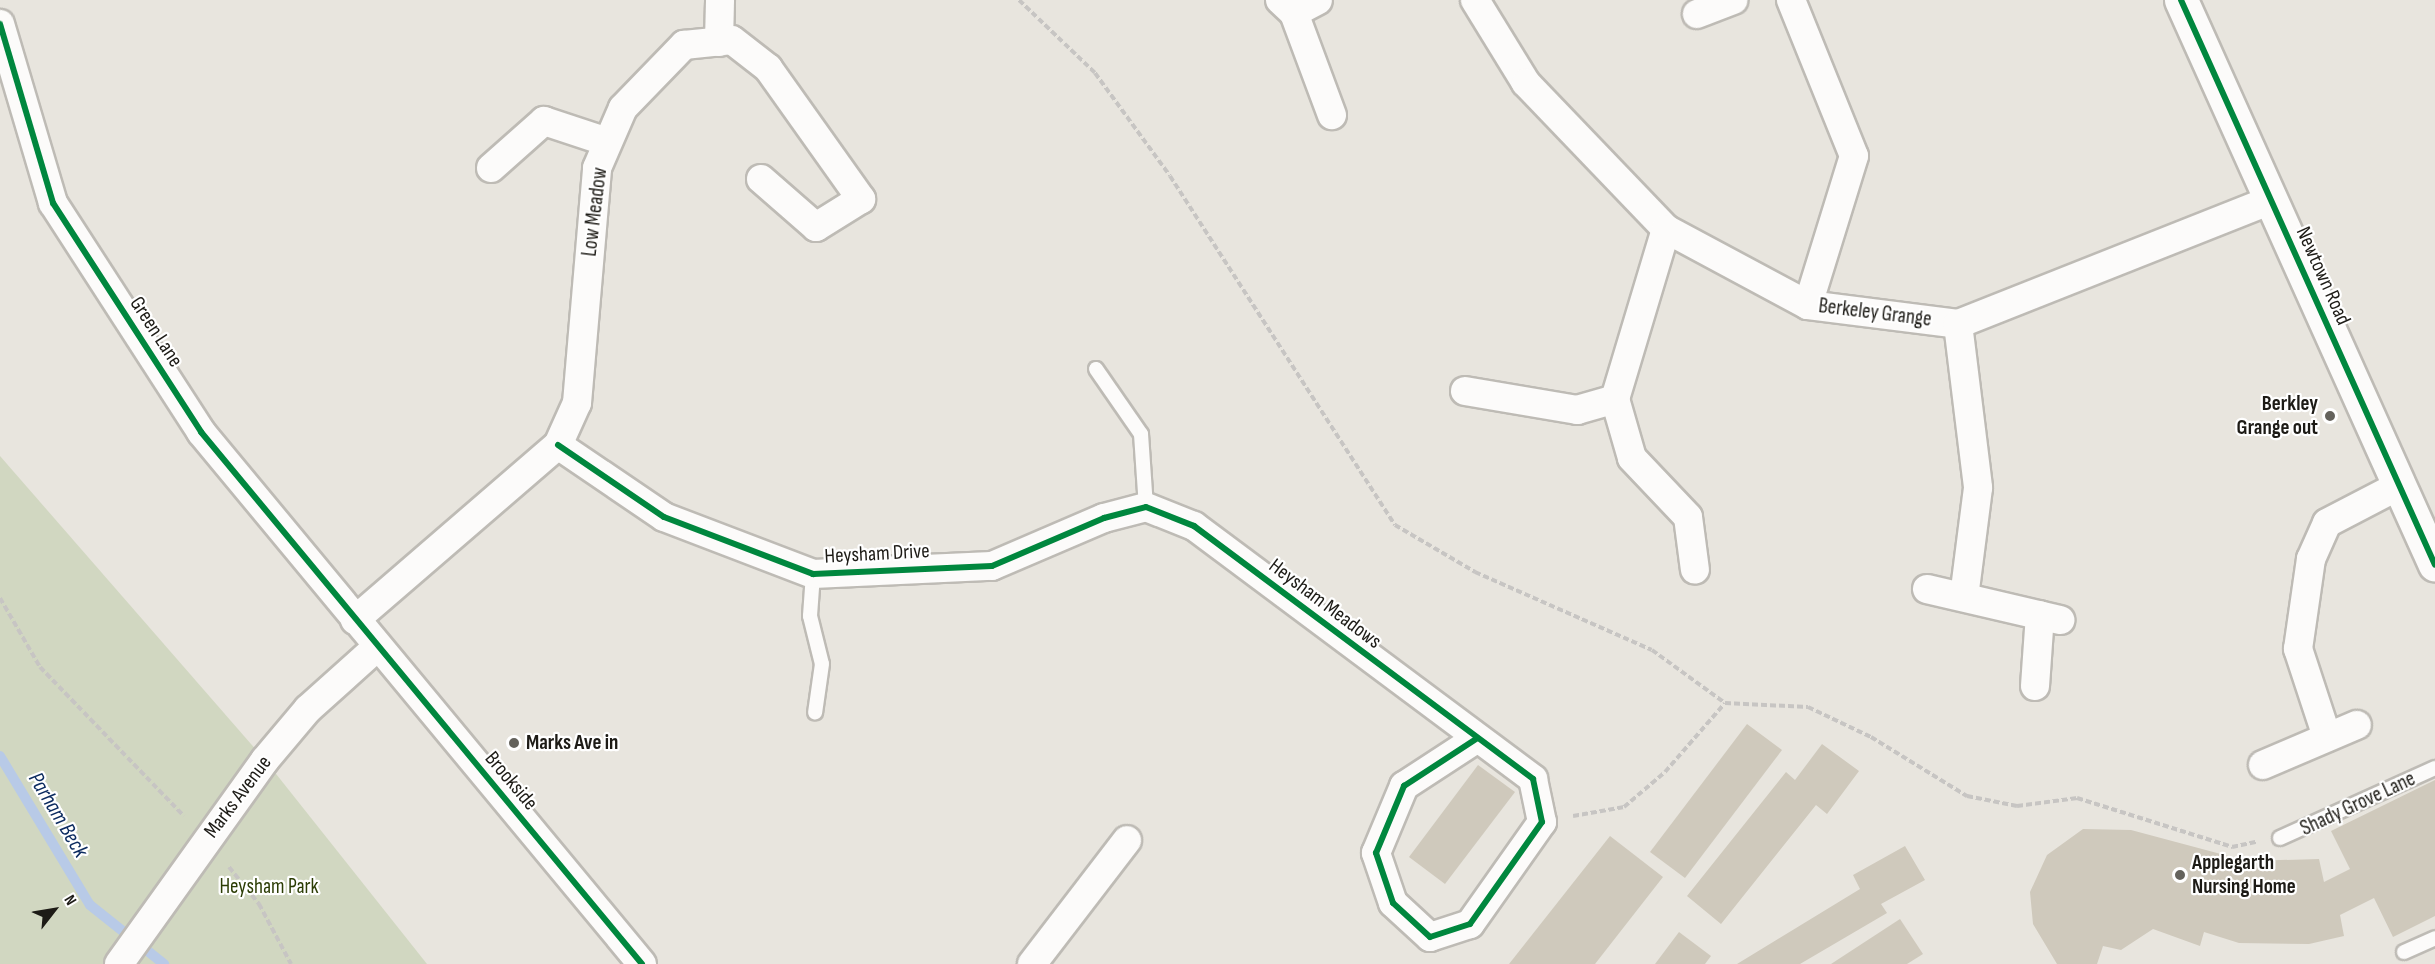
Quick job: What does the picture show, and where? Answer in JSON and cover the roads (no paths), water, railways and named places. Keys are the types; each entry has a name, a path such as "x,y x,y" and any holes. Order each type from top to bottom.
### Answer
{"main road":[{"name":"Newtown Road","path":"2181,0 2435,565"}],"street":[{"path":"719,42 720,0"},
{"name":"Berkeley Grange","path":"1474,0 1526,83 1666,229 1808,304 1958,324 2271,200"},
{"path":"1697,14 1733,0"},
{"path":"1791,0 1854,156 1808,304"},
{"path":"1297,4 1332,115"},
{"name":"Green Lane","path":"0,24 53,203 201,432 355,620"},
{"name":"Low Meadow","path":"355,620 558,445 577,403 597,168 623,108 684,45 732,40 768,68 861,199 816,227 761,179"},
{"path":"491,168 544,121 608,142"},
{"path":"1666,229 1615,399 1632,458 1688,517 1695,570"},
{"path":"1958,324 1978,488 1964,597"},
{"path":"1465,391 1577,410 1615,399"},
{"name":"Heysham Drive","path":"558,445 664,517 813,574 992,566 1104,518 1146,507"},
{"path":"2327,737 2298,649 2311,559 2327,523 2398,486"},
{"name":"Heysham Meadows","path":"1146,507 1194,526 1533,779 1542,822 1470,924 1430,937 1393,903 1376,853 1404,786 1476,738"},
{"path":"1927,589 2050,618 2035,686"},
{"name":"Brookside","path":"355,620 642,964"},
{"name":"Marks Avenue","path":"119,964 207,839 308,709 377,647"},
{"path":"2263,765 2357,725"},
{"path":"1032,964 1127,840"}],"lane":[{"path":"1096,369 1141,434 1146,507"},
{"name":"Heysham Drive","path":"813,574 810,616 822,664 815,713"},
{"name":"Shady Grove Lane","path":"2280,838 2435,768"},
{"path":"2404,952 2435,938"}],"waterway":[{"name":"Parham Beck","path":"0,756 90,905 164,964"}],"place":[{"name":"Berkley Grange out","path":"2330,416"},
{"name":"Marks Ave in","path":"514,743"},
{"name":"Applegarth Nursing Home","path":"2180,875"}],"park label":[{"name":"Heysham Park","path":"269,887"}]}
